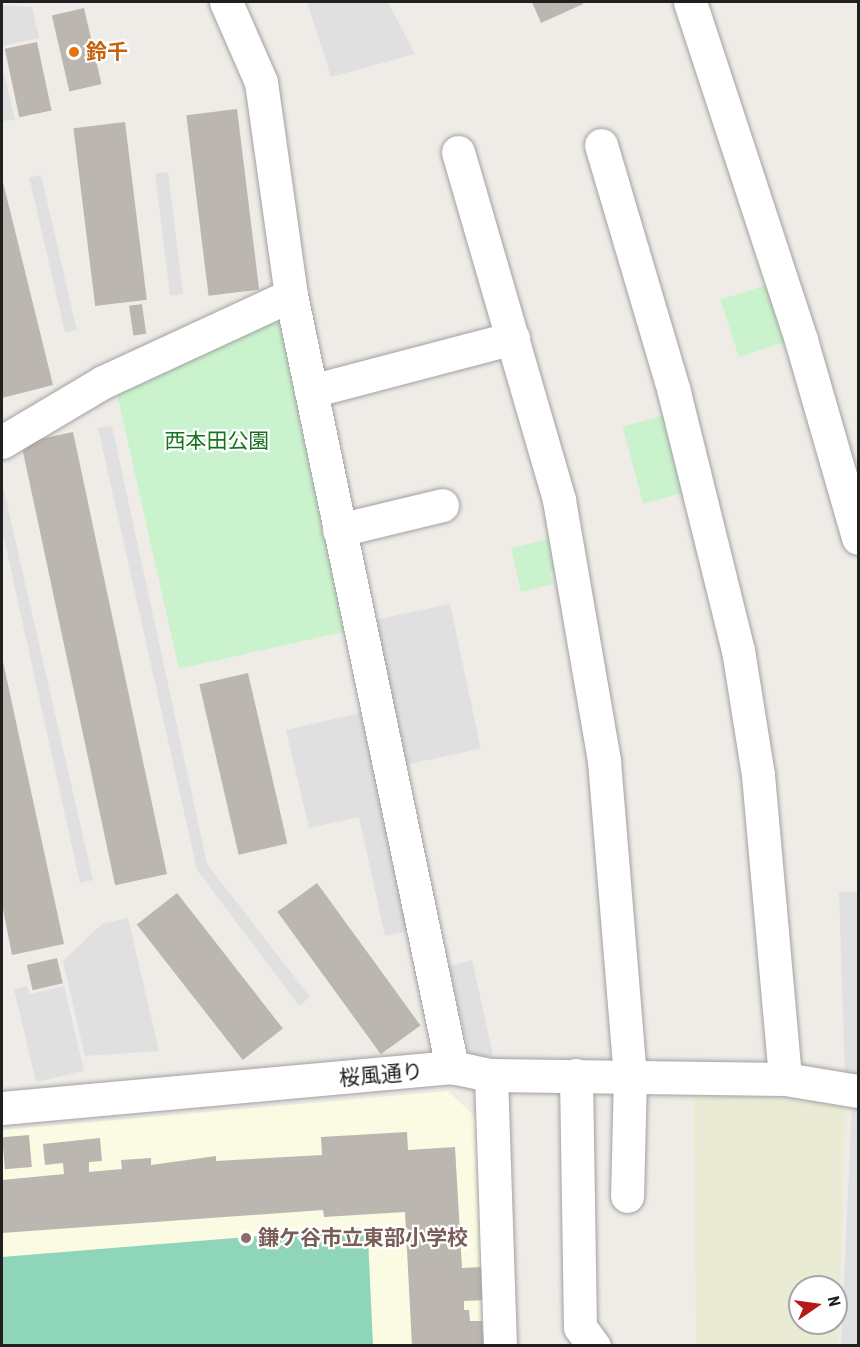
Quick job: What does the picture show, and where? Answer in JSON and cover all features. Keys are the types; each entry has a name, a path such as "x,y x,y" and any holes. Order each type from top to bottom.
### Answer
{"street":[{"path":"226,2 261,82 291,295 452,1067"},
{"path":"690,2 801,340 858,538"},
{"path":"601,145 674,392 738,650 758,775 785,1079"},
{"path":"457,152 560,500 604,761 630,1076 627,1196"},
{"path":"2,442 103,382 291,295"},
{"path":"311,391 513,338"},
{"path":"339,530 442,505"},
{"name":"桜風通り","path":"3,1102 452,1067 491,1075 785,1079 858,1091"},
{"path":"491,1075 501,1346"},
{"path":"576,1076 580,1328 594,1346"}],"shaded area":[{"path":"307,2 388,2 415,54 331,77"},
{"path":"2,5 32,7 39,38 2,46"},
{"path":"2,64 15,120 2,121"},
{"path":"168,172 183,294 170,296 155,174"},
{"path":"41,175 77,330 65,333 29,178"},
{"path":"112,426 207,864 310,997 299,1006 197,870 98,428"},
{"path":"2,482 93,880 80,883 2,529"},
{"path":"450,604 481,749 406,765 376,620"},
{"path":"360,713 410,931 385,936 359,817 309,828 286,730"},
{"path":"839,892 858,892 858,1077 845,1075"},
{"path":"128,918 159,1051 85,1056 63,961 102,924"},
{"path":"472,960 493,1055 477,1060 470,1056 449,966"},
{"path":"27,986 30,994 64,986 84,1071 36,1082 14,989"},
{"name":"鎌ケ谷市立東部小学校","path":"448,1091 484,1125 496,1345 2,1346 2,1130"},
{"path":"724,1093 845,1106 841,1275 788,1275 788,1335 839,1335 839,1345 696,1345 693,1099"},
{"path":"852,1105 858,1106 858,1345 841,1346 842,1335 848,1335 848,1275 844,1275"}],"green space":[{"path":"766,285 785,342 739,357 720,300"},
{"name":"西本田公園","path":"280,314 347,631 179,669 116,390"},
{"path":"665,415 686,492 643,504 622,426"},
{"path":"553,538 561,568 549,572 553,584 521,592 511,548"},
{"path":"359,1228 368,1238 373,1345 2,1345 2,1257"}],"building":[{"path":"532,2 582,2 583,4 541,23"},
{"path":"84,8 102,84 69,91 52,15"},
{"path":"37,42 52,110 19,117 5,49"},
{"path":"237,109 259,290 209,296 186,115"},
{"path":"125,122 147,300 95,306 73,128"},
{"path":"2,178 53,385 2,398"},
{"path":"142,304 146,334 133,336 129,306"},
{"path":"73,432 167,874 115,885 21,443"},
{"path":"2,657 64,944 12,955 2,904"},
{"path":"248,673 287,844 239,855 199,684"},
{"path":"317,883 420,1025 381,1054 277,912"},
{"path":"177,893 283,1029 243,1060 137,924"},
{"path":"57,958 63,983 33,990 27,965"},
{"path":"407,1132 408,1150 455,1147 462,1268 482,1267 484,1300 464,1301 464,1310 469,1310 470,1321 482,1321 484,1346 412,1346 405,1212 324,1217 323,1210 2,1233 2,1180 64,1174 63,1163 45,1165 43,1144 100,1138 102,1161 89,1162 89,1172 122,1169 121,1160 151,1158 151,1165 216,1156 216,1161 322,1155 321,1137"},
{"path":"29,1135 32,1167 5,1169 2,1137"}],"place":[{"name":"鈴千","path":"74,52"},
{"name":"鎌ケ谷市立東部小学校","path":"246,1238"}]}
